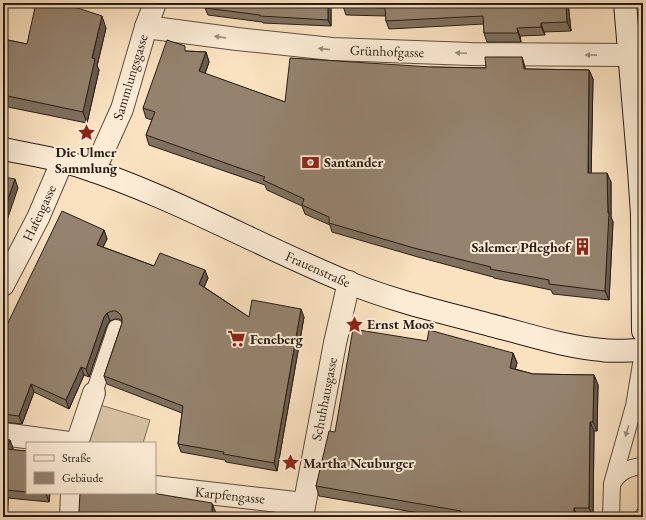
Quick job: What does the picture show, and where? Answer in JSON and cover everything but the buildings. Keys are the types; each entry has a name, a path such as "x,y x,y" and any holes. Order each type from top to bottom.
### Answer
{"street":[{"name":"Sammlungsgasse","path":"94,171 122,109 146,27 155,3"},
{"path":"625,3 630,55 638,80 642,214 643,331"},
{"name":"Grünhofgasse","path":"146,27 332,50 471,54 630,55"},
{"name":"Frauenstraße","path":"3,149 62,162 94,171 179,206 349,282 402,301 546,340 602,350 643,351"},
{"name":"Hafengasse","path":"3,285 38,218 62,162"},
{"name":"Schuhhausgasse","path":"303,510 335,343 349,282"},
{"path":"78,442 94,393"},
{"path":"13,435 62,442"},
{"name":"Karpfengasse","path":"156,487 303,510"},
{"path":"71,517 72,494"}],"lane":[{"path":"94,393 116,328"},
{"path":"611,517 612,484 634,406 643,351"},
{"path":"612,484 618,474 625,470 643,466"}],"shaded area":[{"path":"97,404 150,420 143,442 85,442"}],"place":[{"name":"Die Ulmer Sammlung","path":"86,132"},
{"name":"Santander","path":"311,162"},
{"name":"Salemer Pfleghof","path":"583,247"},
{"name":"Ernst Moos","path":"354,324"},
{"name":"Feneberg","path":"237,339"},
{"name":"Martha Neuburger","path":"290,463"}]}
